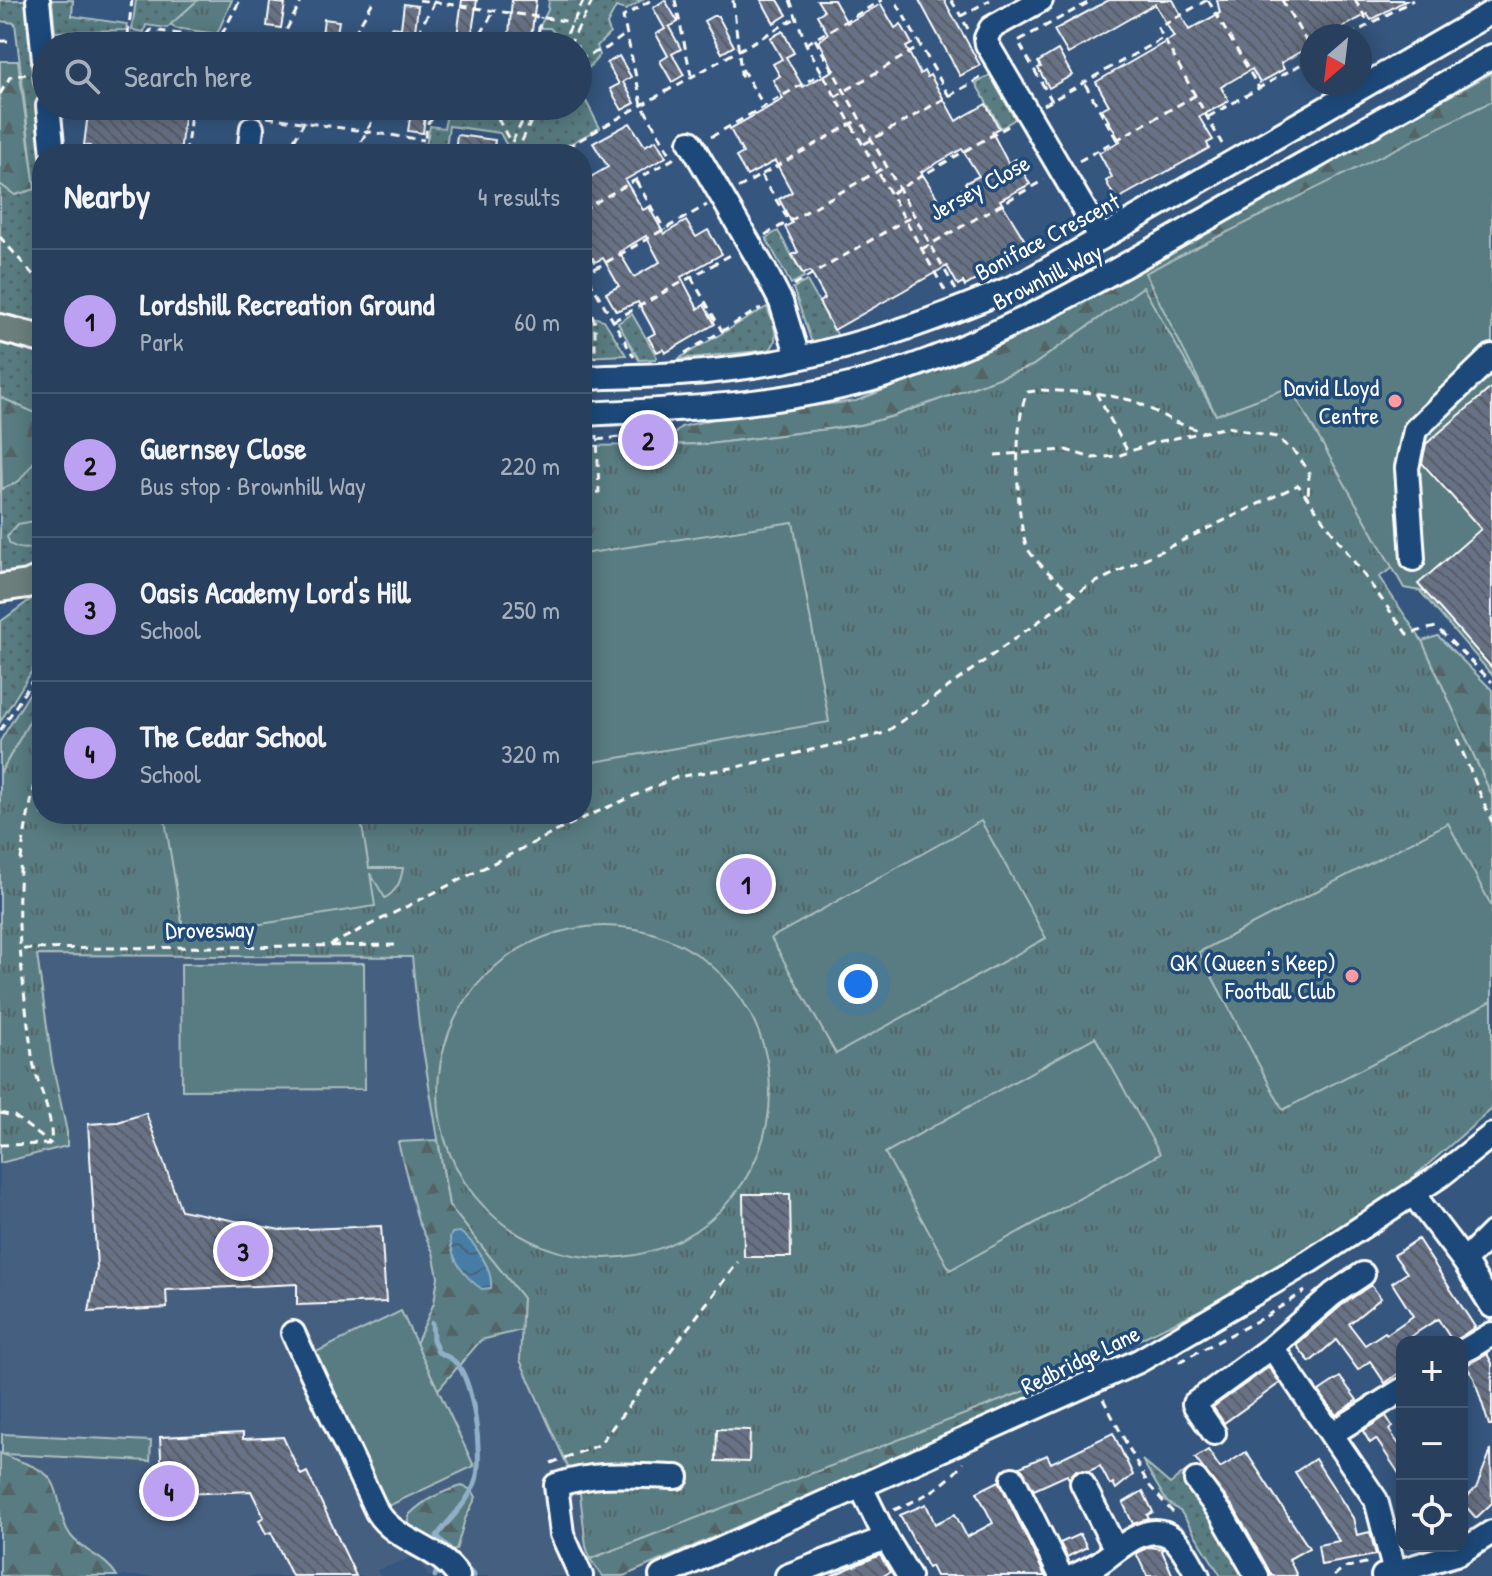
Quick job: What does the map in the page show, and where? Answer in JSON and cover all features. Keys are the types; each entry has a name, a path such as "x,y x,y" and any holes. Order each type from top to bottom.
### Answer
{"main road":[{"path":"0,328 32,336"},
{"path":"0,588 32,582"},
{"path":"0,601 32,583"}],"street":[{"path":"38,0 41,32"},
{"name":"Jersey Close","path":"1041,0 987,32 987,44 1101,238"},
{"name":"Boniface Crescent","path":"592,371 644,375 721,371 798,357 891,334 961,310 1027,281 1492,12"},
{"name":"Brownhill Way","path":"592,413 762,402 859,382 924,361 999,331 1128,263 1492,56"},
{"path":"49,120 52,144"},
{"path":"250,144 253,120"},
{"path":"692,145 778,296 798,357"},
{"path":"1413,559 1407,468 1415,430 1492,356"},
{"name":"Redbridge Lane","path":"661,1576 1139,1361 1297,1269 1413,1194 1492,1135"},
{"path":"1413,1194 1464,1261 1492,1306"},
{"path":"1464,1261 1492,1233"},
{"path":"1214,1433 1194,1404 1272,1347 1333,1294 1363,1274"},
{"path":"293,1333 385,1525 433,1554 458,1576"},
{"path":"1468,1348 1492,1334"},
{"path":"1272,1347 1376,1500 1389,1574 1459,1553 1492,1532"},
{"path":"1333,1433 1396,1394"},
{"path":"581,1576 562,1534 556,1485 584,1476 677,1477"},
{"path":"1013,1479 1061,1576"},
{"path":"1196,1480 1222,1515 1257,1576"},
{"path":"1082,1483 1116,1550"},
{"path":"861,1487 909,1576"},
{"path":"1074,1576 1100,1563 1142,1534 1157,1531 1171,1536 1179,1544 1198,1576"},
{"path":"787,1576 886,1538"}],"path":[{"path":"128,32 132,0"},
{"path":"223,32 240,0"},
{"path":"285,32 302,0"},
{"path":"355,32 374,0"},
{"path":"419,0 458,3 573,22"},
{"path":"568,32 584,0"},
{"path":"576,32 593,0"},
{"path":"651,0 623,17 642,105 673,159"},
{"path":"675,0 691,76"},
{"path":"733,0 742,82"},
{"path":"790,0 806,44 835,97 922,249 961,310"},
{"path":"806,44 882,0"},
{"path":"895,0 949,96"},
{"path":"951,0 961,16"},
{"path":"1052,101 1018,41 1093,0"},
{"path":"1232,162 1158,28 1207,0 1259,88"},
{"path":"1282,0 1300,31"},
{"path":"1355,0 1369,24 1413,0"},
{"path":"418,32 434,2"},
{"path":"1395,10 1398,16"},
{"path":"482,32 494,11"},
{"path":"538,32 541,17"},
{"path":"573,144 796,18"},
{"path":"592,54 607,48 627,33"},
{"path":"1027,115 1163,38"},
{"path":"815,39 930,244 961,310"},
{"path":"0,41 10,41"},
{"path":"835,97 921,46"},
{"path":"1208,118 1300,65"},
{"path":"740,66 764,106"},
{"path":"863,145 1000,68"},
{"path":"592,204 822,73"},
{"path":"0,94 10,77 32,74"},
{"path":"1274,79 1278,86"},
{"path":"1084,83 1117,140"},
{"name":"Jersey Close","path":"922,249 1196,95"},
{"path":"1235,102 1238,108"},
{"name":"Jersey Close","path":"891,194 1027,115"},
{"path":"592,271 860,119"},
{"path":"187,144 190,120"},
{"path":"253,120 304,122 424,140"},
{"path":"360,144 372,120"},
{"path":"423,144 431,120"},
{"path":"499,120 511,143 523,120"},
{"path":"521,144 532,120"},
{"path":"293,144 304,122"},
{"path":"613,321 887,166"},
{"path":"761,175 789,221"},
{"path":"636,180 665,230"},
{"path":"675,358 914,215"},
{"path":"0,237 32,274"},
{"path":"691,277 722,331"},
{"path":"592,288 644,375"},
{"path":"592,315 595,323 592,347"},
{"path":"1074,595 1029,551 1022,533 1017,455 1021,400 1028,392 1042,390 1096,393 1135,401 1175,422 1204,432"},
{"path":"1096,393 1128,452"},
{"path":"995,455 1066,450 1092,458 1118,456 1152,443 1228,427 1276,437 1297,454 1309,472 1308,499"},
{"path":"592,492 599,492 597,437 627,436"},
{"path":"592,814 677,777 737,767 885,733 1086,587 1298,485 1407,634 1436,627 1492,682"},
{"path":"0,731 32,681"},
{"path":"1457,739 1492,822"},
{"path":"32,803 24,839 19,888 22,949 33,1062 52,1127 51,1144"},
{"path":"330,945 571,824"},
{"name":"Drovesway","path":"22,949 399,945"},
{"path":"0,1113 14,1116 51,1144"},
{"path":"0,1145 51,1144"},
{"path":"551,1463 599,1445 738,1262"},
{"path":"1102,1399 1148,1484 1177,1516 1171,1536"}],"shaded area":[{"path":"37,955 412,957 419,1025 523,1298 520,1360 580,1494 586,1546 590,1559 603,1576 428,1576 417,1556 377,1570 380,1576 0,1576 0,1163 67,1146"}],"green space":[{"path":"0,0 29,0 33,32 32,120 42,120 45,144 32,144 32,164 15,23 0,21"},
{"path":"52,0 73,0 72,16 127,24 126,30 55,32"},
{"path":"136,0 198,0 167,28 146,25 144,32 132,30"},
{"path":"198,0 232,0 218,32 175,28 171,24"},
{"path":"549,0 642,0 626,10 616,7 607,24 610,33 597,46 600,55 592,64 592,32 554,32 550,28 539,28 548,10"},
{"path":"0,61 18,61 32,166 32,190 15,195 0,184"},
{"path":"1492,73 1492,193 1216,415 1142,288 1032,366 894,416 860,425 709,444 664,445 681,427 730,415 856,401 1022,335 1069,304"},
{"path":"990,75 1015,119 1001,128 976,84"},
{"name":"David Lloyd Centre","path":"1492,101 1492,675 1420,591 1404,588 1290,387 1216,415 1145,273"},
{"path":"592,113 600,128 570,144 506,144 500,133 449,126 446,144 426,144 430,126 444,128 446,120 592,120"},
{"path":"0,184 15,195 32,190 32,320 0,313"},
{"path":"778,231 804,277 791,284 766,238"},
{"path":"807,281 838,336 812,343 793,288"},
{"path":"1143,287 1216,415 1290,386 1393,568 1379,577 1422,641 1492,796 1492,1109 1334,1246 1061,1377 590,1559 580,1494 520,1360 523,1298 449,1205 419,1025 412,957 37,955 67,1146 0,1163 0,774 32,717 32,824 592,824 592,446 709,444 860,425 894,416 1032,366"},
{"path":"767,307 775,335 769,350 678,359"},
{"path":"632,314 657,357 655,359 639,360 618,323"},
{"path":"592,317 604,320 626,355 592,357"},
{"path":"0,340 32,348 32,569 0,576"},
{"path":"0,397 32,411 32,464 19,481 2,489"},
{"path":"32,522 32,546 18,548 10,544 7,537 18,524"},
{"path":"793,522 829,722 592,762 592,552"},
{"path":"32,598 32,671 0,722 0,622"},
{"path":"1438,636 1492,690 1492,796 1422,641"},
{"path":"32,689 32,717 0,774 0,741"},
{"path":"981,821 1046,938 836,1054 771,938"},
{"name":"QK (Queen's Keep) Football Club","path":"1448,823 1492,907 1492,1001 1283,1110 1199,952"},
{"path":"166,824 362,824 369,868 403,868 395,889 385,898 370,873 375,906 184,936"},
{"path":"604,926 636,929 668,938 722,974 758,1028 767,1060 770,1092 767,1124 758,1156 722,1210 668,1246 636,1255 604,1258 572,1255 540,1246 486,1210 450,1156 441,1124 438,1092 441,1060 450,1028 486,974 540,938 572,929"},
{"path":"364,963 365,1089 182,1090 181,964"},
{"path":"1095,1037 1160,1154 950,1270 885,1153"},
{"path":"438,1140 449,1205 523,1298 522,1330 481,1340 438,1390 416,1344 434,1303 438,1277 433,1252 418,1221 398,1142"},
{"path":"401,1311 474,1466 384,1508 312,1354"},
{"path":"1031,1388 1033,1398 624,1576 603,1576 590,1559"},
{"path":"2,1434 151,1441 150,1461 2,1454"},
{"path":"0,1453 49,1477 71,1536 107,1564 117,1576 0,1576"},
{"path":"1142,1460 1170,1484 1185,1472 1188,1483 1229,1537 1227,1546 1238,1563 1252,1576 1221,1576 1181,1512 1167,1502"},
{"path":"462,1486 472,1490 476,1497 465,1519 456,1550 445,1553 409,1533 409,1515 415,1509 434,1497"}],"water":[{"path":"460,1232 482,1257 491,1288 482,1289 476,1285 456,1260 450,1238 452,1233"}],"building":[{"path":"462,0 477,0 472,32 458,32"},
{"path":"512,0 536,0 532,32 509,32"},
{"path":"665,0 678,22 669,27 681,49 672,54 684,75 672,82 660,61 668,56 656,34 665,29 653,8"},
{"path":"761,0 778,0 787,15 774,23"},
{"path":"817,0 834,0 847,23 881,4 895,28 901,24 912,44 906,47 920,74 924,71 927,77 930,75 956,121 986,104 999,128 992,132 1008,163 1016,159 1030,184 1000,200 1030,249 965,286 963,282 958,285 947,266 834,330 819,302 825,298 810,271 803,274 792,255 798,252 785,227 792,223 779,199 792,192 775,161 747,176 736,157 743,153 730,129 783,99 773,80 780,76 773,64 782,59 770,38 783,31 794,53 786,57 803,87 834,70 819,41 828,34 817,15 824,11","holes":["962,149 979,176 940,202 921,172"]},
{"path":"919,0 944,0 980,65 960,76"},
{"path":"1109,0 1173,0 1189,30 1220,13 1217,0 1406,0 1371,20 1367,14 1348,24 1300,24 1300,52 1281,63 1284,69 1260,83 1252,69 1221,87 1229,101 1199,117 1213,140 1207,143 1209,148 1116,200 1106,181 1112,177 1099,153 1120,141 1102,109 1109,105 1096,82 1174,37 1155,4 1068,54 1054,30"},
{"path":"270,2 285,4 281,28 267,26"},
{"path":"404,4 418,6 415,31 390,32 391,27 401,28"},
{"path":"718,16 734,46 722,53 704,21"},
{"path":"324,19 339,21 337,32 322,32"},
{"path":"1058,50 1072,75 1049,88 1038,62"},
{"path":"619,56 631,77 623,82 635,103 622,110 610,89 619,84 607,63"},
{"path":"87,120 184,120 181,144 84,144"},
{"path":"410,120 424,120 423,133 408,131"},
{"path":"630,123 645,146 656,140 666,157 625,180 643,210 649,207 664,234 686,221 696,237 708,230 722,254 681,277 698,309 704,305 715,324 665,353 663,349 657,352 648,337 655,333 638,302 616,311 606,293 619,286 603,258 595,262 592,259 592,176 608,167 593,143","holes":["646,236 660,262 634,277 619,252"]},
{"path":"457,135 495,140 494,144 456,144"},
{"path":"1492,387 1492,668 1418,584 1481,529 1422,463 1426,444"},
{"path":"146,1113 181,1210 280,1230 381,1226 386,1302 297,1305 297,1284 166,1290 167,1308 89,1312 97,1267 88,1124 118,1122"},
{"path":"743,1194 790,1194 791,1257 744,1257"},
{"path":"1418,1239 1475,1327 1462,1336 1449,1336 1438,1319 1411,1336 1396,1336 1396,1375 1385,1383 1370,1361 1358,1370 1336,1340 1310,1362 1296,1345 1342,1305 1371,1285 1381,1298 1349,1324 1365,1345 1413,1316 1392,1283 1407,1273 1394,1255"},
{"path":"1487,1354 1492,1363 1492,1425 1489,1425 1468,1364"},
{"path":"1269,1367 1280,1383 1224,1423 1213,1407"},
{"path":"1340,1377 1357,1400 1336,1415 1319,1391"},
{"path":"1386,1416 1393,1427 1389,1430 1396,1440 1396,1469 1376,1439 1370,1443 1363,1431"},
{"path":"717,1429 750,1430 749,1462 716,1461"},
{"path":"243,1433 243,1439 283,1437 301,1475 307,1472 356,1576 292,1576 271,1532 266,1534 259,1520 264,1517 251,1491 163,1495 160,1437"},
{"path":"1113,1433 1133,1475 1116,1489 1113,1483 1110,1485 1100,1466 1089,1471 1076,1470 1069,1479 1067,1475 1034,1490 1020,1467 1047,1455 1051,1463"},
{"path":"1208,1450 1220,1468 1246,1452 1309,1548 1289,1559 1297,1576 1272,1576 1234,1508 1195,1458"},
{"path":"1491,1450 1492,1503 1476,1518 1468,1509 1468,1496 1476,1488"},
{"path":"1315,1459 1353,1518 1357,1535 1370,1532 1376,1555 1321,1565 1318,1545 1339,1541 1295,1472"},
{"path":"999,1481 1045,1576 936,1576 931,1566 928,1568 900,1515 926,1504 935,1524 955,1514 967,1537 993,1523 977,1492"},
{"path":"1143,1491 1153,1512 1147,1515 1149,1519 1133,1524 1123,1503"},
{"path":"1080,1534 1087,1547 1067,1557 1060,1543"},
{"path":"1149,1547 1164,1549 1162,1551 1173,1576 1147,1576 1136,1553"},
{"path":"880,1555 890,1572 883,1576 831,1576"}],"waterway":[{"path":"432,1323 438,1352 454,1361 467,1383 475,1418 478,1454 473,1488 437,1536 474,1576"}],"place":[{"name":"David Lloyd Centre","path":"1395,401"},
{"name":"Guernsey Close","path":"648,440"},
{"name":"Lordshill Recreation Ground","path":"746,884"},
{"name":"QK (Queen's Keep) Football Club","path":"1352,976"},
{"name":"Oasis Academy Lord's Hill","path":"243,1251"},
{"name":"The Cedar School","path":"169,1491"}]}
